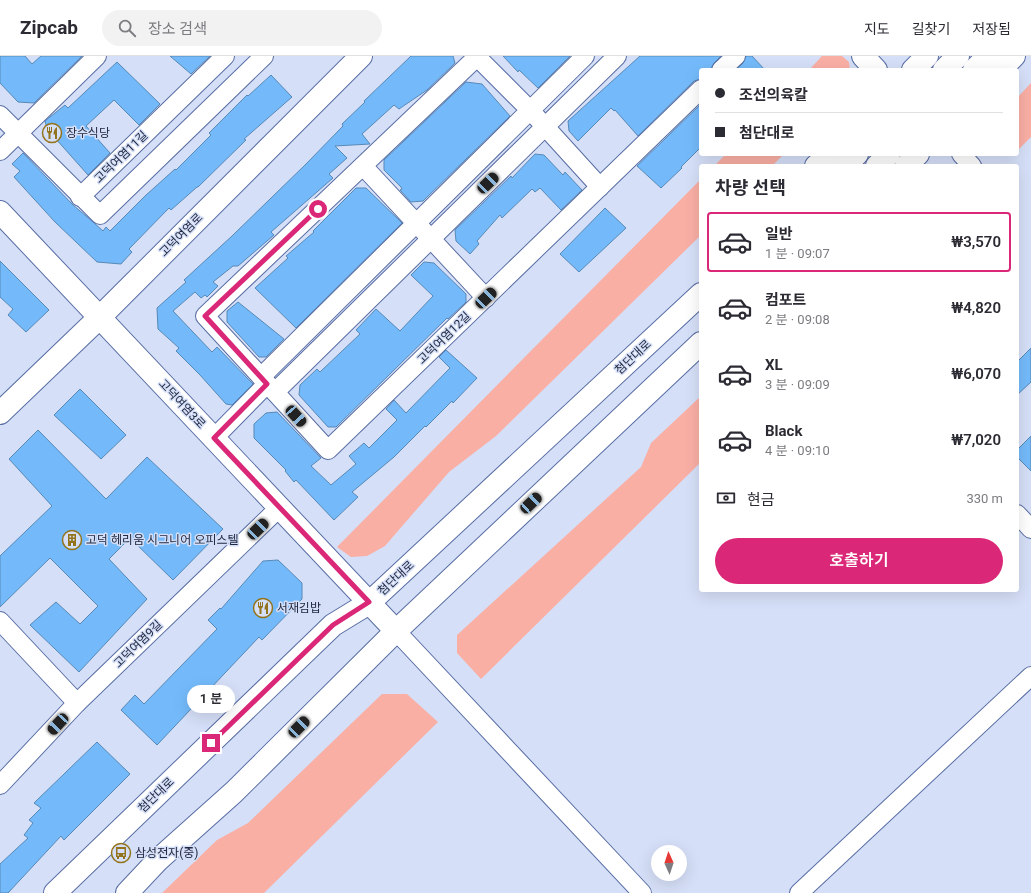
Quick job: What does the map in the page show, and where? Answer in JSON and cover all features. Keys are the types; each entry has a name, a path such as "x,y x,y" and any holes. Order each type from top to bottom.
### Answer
{"street":[{"path":"0,151 97,56"},
{"name":"고덕여염11길","path":"80,196 225,56"},
{"name":"고덕여염로","path":"0,413 100,317 361,56"},
{"path":"477,56 530,110 600,187"},
{"name":"고덕여염12길","path":"477,56 205,316 328,450 699,91"},
{"path":"268,385 417,222 585,56"},
{"path":"214,438 268,385 431,238 617,56"},
{"path":"723,68 736,56"},
{"path":"863,56 874,68"},
{"path":"915,68 927,56"},
{"path":"946,68 958,56"},
{"path":"976,68 988,56"},
{"path":"1002,68 1014,56"},
{"path":"0,115 100,215 262,57"},
{"path":"818,164 826,156"},
{"path":"847,164 855,156"},
{"path":"879,164 887,156"},
{"path":"908,164 916,156"},
{"path":"963,156 970,164"},
{"path":"363,166 417,222 486,298"},
{"name":"고덕여염3로","path":"0,212 396,631"},
{"name":"첨단대로","path":"54,893 333,625 369,602 699,296"},
{"path":"127,893 158,860 234,792 396,631 699,345"},
{"name":"고덕여염9길","path":"0,786 77,703 280,507"},
{"path":"1019,516 1031,529"},
{"path":"0,622 77,703"},
{"path":"396,631 642,893"},
{"path":"799,893 1031,676"}],"shaded area":[{"path":"822,56 842,56 849,62 850,68 811,68"},
{"path":"1031,83 1031,137 1019,149 1019,96"},
{"path":"724,156 782,156 774,164 716,164"},
{"path":"699,181 699,237 496,436 449,472 385,546 367,556 351,557 337,547"},
{"path":"699,398 699,464 481,679 457,653 457,635 641,467 651,443"},
{"path":"382,694 407,694 438,722 264,893 162,893 217,840 248,823"}],"building":[{"path":"0,56 25,56 32,64 41,56 82,56 34,103 18,102 0,83"},
{"path":"170,56 210,56 191,74"},
{"path":"411,56 453,56 455,63 427,90 399,109 394,105 362,134 370,144 335,146 347,158 329,174 333,178 271,232 274,235 238,266 233,266 213,282 218,286 207,297 205,295 201,298 195,292 173,311 212,352 217,347 253,384 232,405 226,404 176,351 179,348 158,329 157,308 186,282 184,280 306,164 343,126 342,124 365,102 364,101"},
{"path":"503,56 570,56 538,88 519,70 518,72"},
{"path":"640,56 721,56 714,63 712,68 699,68 699,80 694,81 638,136 615,110 614,111 611,108 578,141 569,131 568,121"},
{"path":"746,56 752,56 763,68 738,68 743,63"},
{"path":"117,62 160,104 139,125 114,100 86,126 110,153 88,175 47,129 45,121 65,105 68,108"},
{"path":"271,75 292,97 244,139 246,140 198,187 171,210 169,208 129,249 132,252 121,264 97,262 55,222 14,177 20,171 12,164 23,153 73,205 103,231 106,227 110,231 145,196 175,169 176,170 211,135 209,133 247,95 248,96"},
{"path":"466,82 482,84 510,116 423,201 411,202 400,190 402,189 401,187 384,170 384,160"},
{"path":"699,106 699,149 681,167 682,168 661,188 637,166"},
{"path":"535,154 544,155 563,175 565,172 582,190 561,210 540,188 535,192 532,189 502,218 500,215 477,241 479,244 470,254 456,241 455,230 511,176 512,178"},
{"path":"356,188 366,188 402,223 296,328 255,288 288,258 286,256 314,232 313,231"},
{"path":"605,208 626,228 579,272 560,254"},
{"path":"0,261 49,310 26,332 8,315 13,309 0,297"},
{"path":"424,262 434,263 466,294 466,302 448,319 447,318 336,427 328,427 299,395 300,385 317,369 320,372 360,334 356,330 376,309 400,331 433,296 411,275"},
{"path":"238,302 284,339 266,357 259,357 227,322 227,311"},
{"path":"1031,348 1031,382 1019,393 1019,360"},
{"path":"446,350 477,378 453,403 452,401 394,457 352,492 358,497 334,520 296,480 294,482 285,471 286,470 254,438 254,424 266,413 277,412 321,458 311,466 331,485 356,464 349,456 364,443 369,448 397,420 386,409 394,400 406,413 450,368 439,357"},
{"path":"80,389 126,435 101,459 54,415"},
{"name":"고덕 헤리움 시그니어 오피스텔","path":"38,430 106,499 147,457 223,529 173,580 130,538 109,559 147,599 79,672 30,625 56,602 80,624 98,606 50,558 0,607 0,556 52,506 9,459"},
{"path":"1031,436 1031,471 1019,459 1019,448"},
{"path":"278,560 302,583 302,599 262,640 259,637 157,745 121,710 135,695 144,704 217,629 208,620 220,608 221,609 263,561"},
{"path":"97,742 130,774 64,840 61,836 8,893 0,893 0,864 28,838 24,835 33,823 29,820 41,808 34,803"}],"place":[{"name":"장수식당","path":"52,133"},
{"name":"고덕 헤리움 시그니어 오피스텔","path":"72,540"},
{"name":"서재김밥","path":"263,608"},
{"name":"삼성전자(중)","path":"121,853"}],"route":[{"path":"211,743 333,625 369,602 214,438 267,384 205,316 318,209"}]}
